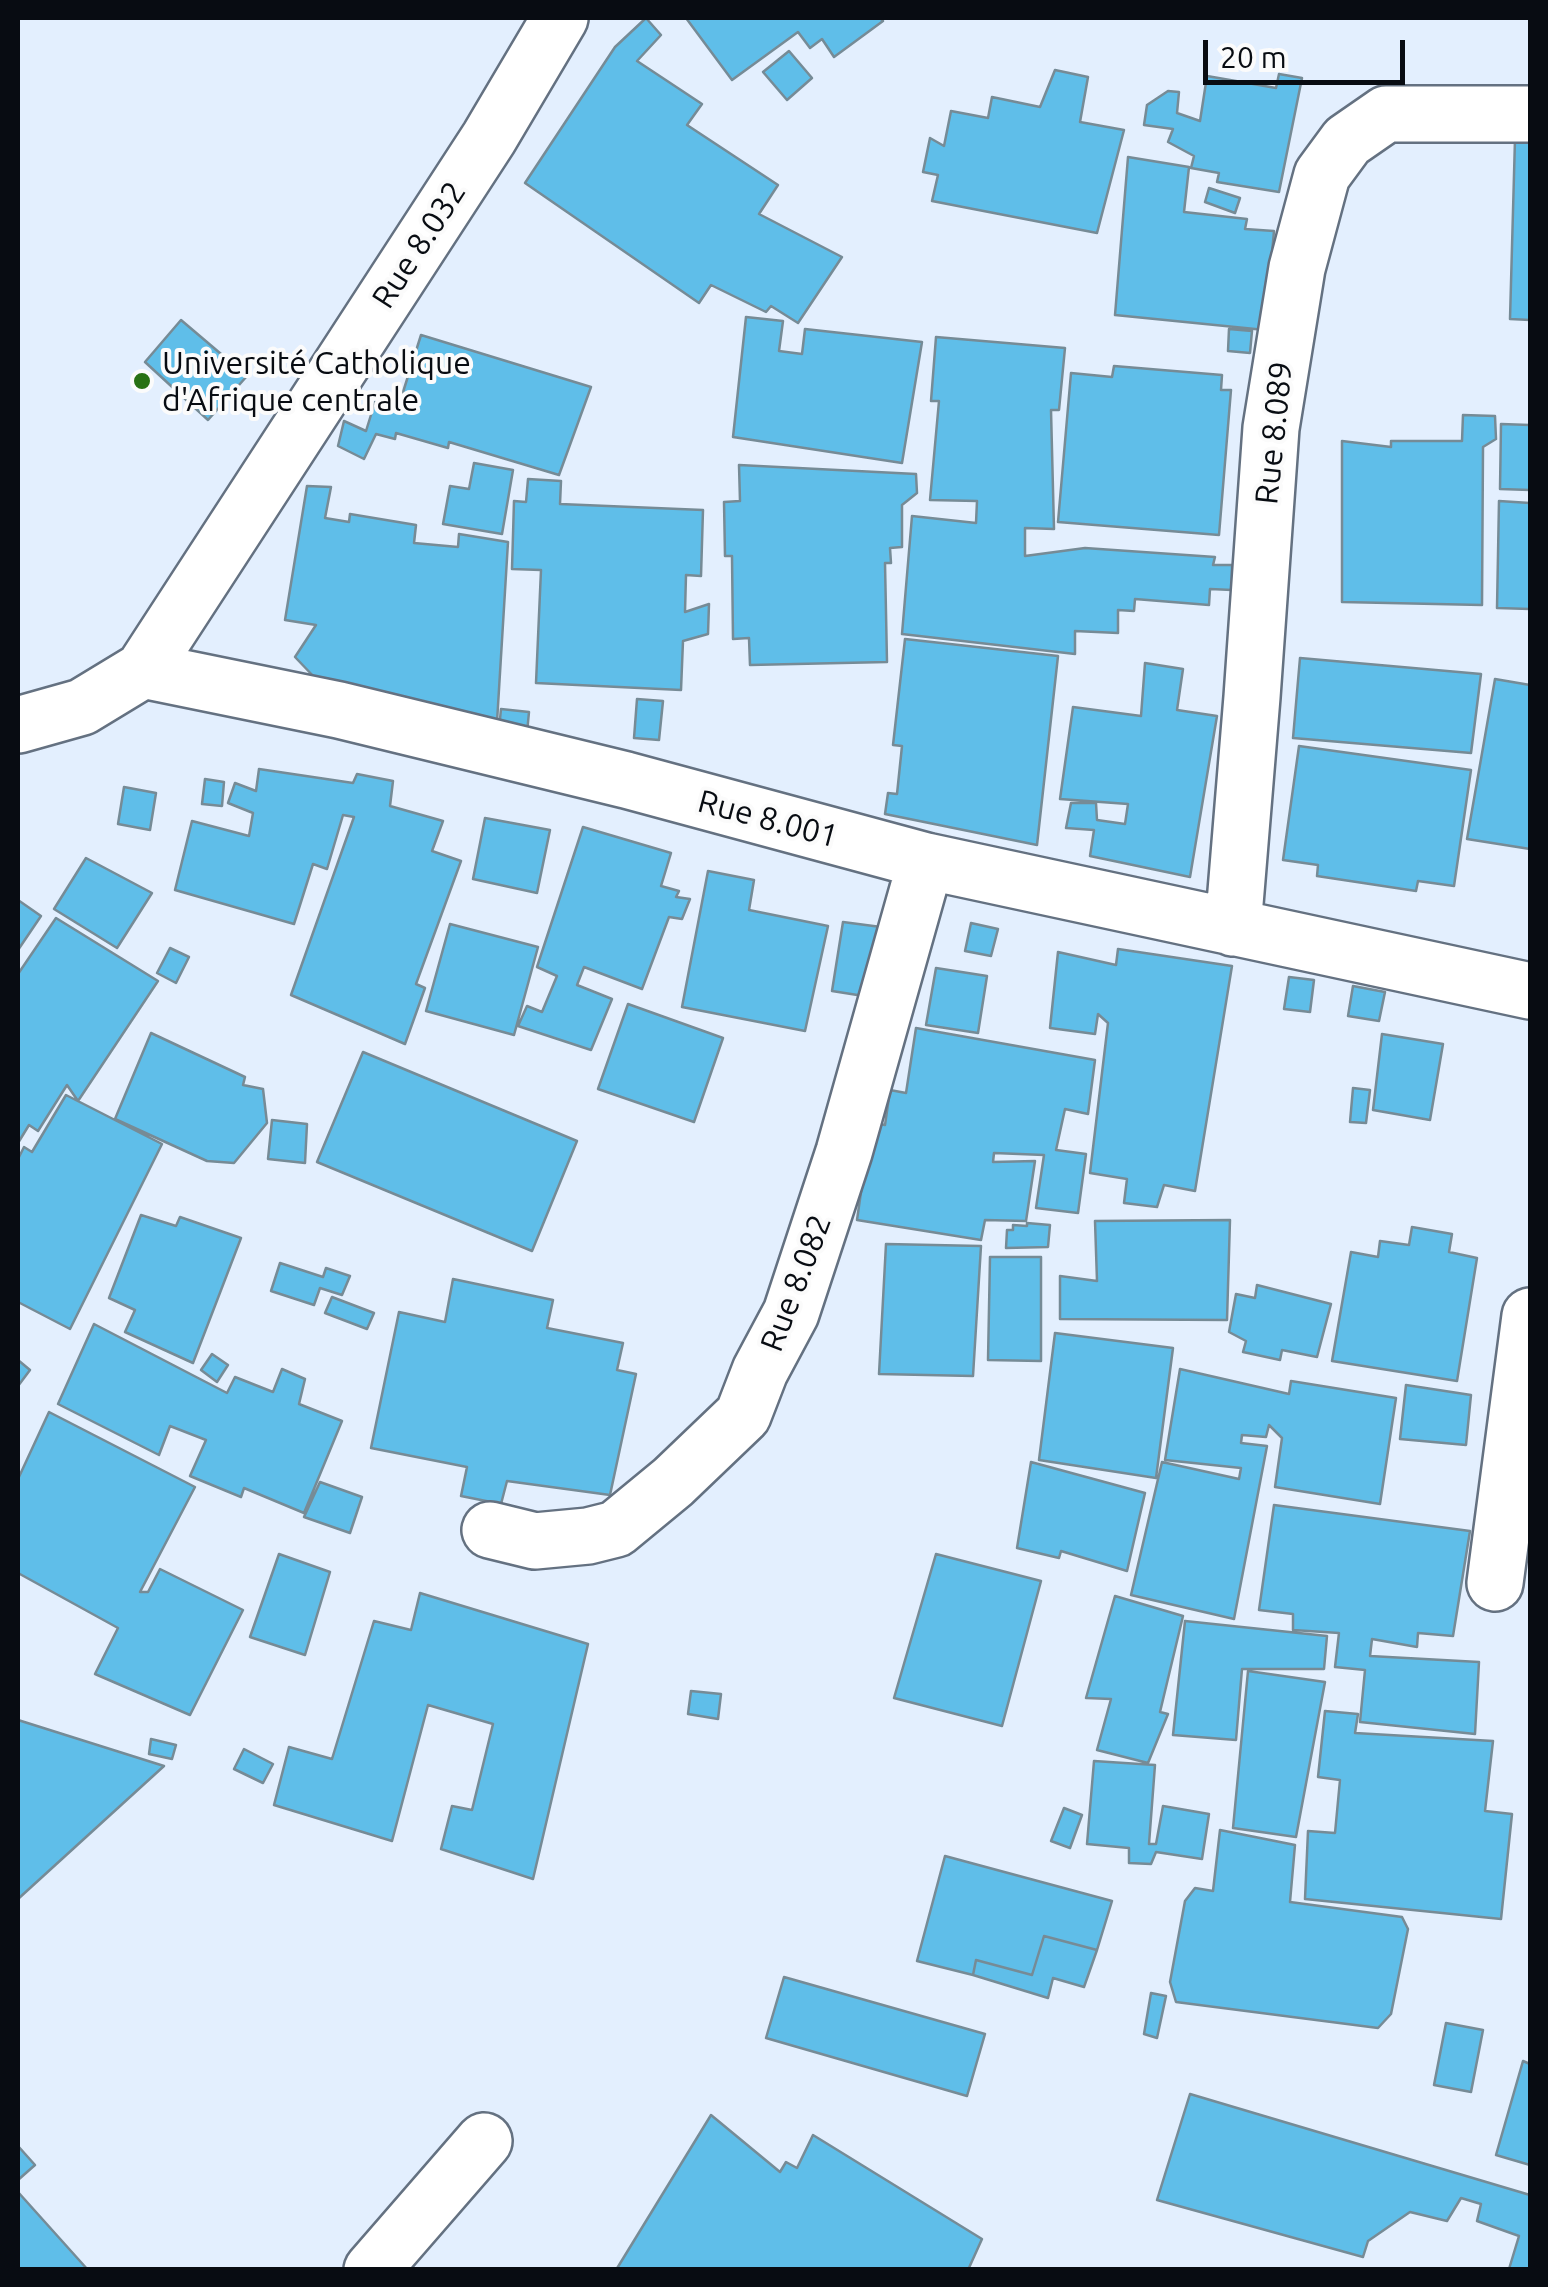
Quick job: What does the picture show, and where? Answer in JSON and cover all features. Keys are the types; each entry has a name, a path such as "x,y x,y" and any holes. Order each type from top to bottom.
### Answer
{"street":[{"name":"Rue 8.032","path":"143,670 488,138 560,18"},
{"name":"Rue 8.089","path":"1233,928 1271,428 1297,268 1322,175 1347,141 1386,114 1530,114"},
{"path":"18,725 82,707 143,670"},
{"name":"Rue 8.001","path":"143,670 338,710 626,780 926,862 1530,991"},
{"name":"Rue 8.082","path":"490,1530 535,1541 616,1530 743,1414 790,1312 844,1152 926,862"},
{"path":"1495,1583 1530,1316"},
{"path":"372,2270 484,2140"}],"building":[{"path":"646,18 661,35 637,61 702,104 687,125 778,185 759,214 842,257 798,323 771,306 766,312 711,285 699,303 525,183 615,47"},
{"path":"686,18 883,21 834,57 822,39 810,48 798,32 732,80"},
{"path":"789,51 812,78 787,100 763,72"},
{"path":"1055,70 1088,77 1080,122 1124,130 1097,233 932,201 938,175 923,172 930,138 944,146 951,111 988,118 992,97 1040,107"},
{"path":"1279,74 1302,78 1279,192 1217,182 1219,173 1191,168 1194,156 1168,142 1173,129 1144,125 1147,105 1168,91 1179,92 1177,113 1200,121 1207,76 1276,88"},
{"path":"1515,139 1530,139 1530,320 1510,319"},
{"path":"1128,157 1189,167 1184,212 1247,219 1245,229 1274,231 1265,330 1115,315"},
{"path":"1209,188 1240,198 1235,213 1205,202"},
{"path":"746,317 783,321 779,351 802,354 805,329 922,342 902,463 733,437"},
{"path":"181,320 247,376 208,420 145,362"},
{"path":"1229,329 1252,331 1250,353 1228,351"},
{"path":"421,335 591,387 559,475 449,442 448,448 396,433 395,439 376,434 364,459 338,446 344,421 366,431 375,402 398,408"},
{"path":"936,337 1065,348 1059,410 1051,410 1054,529 1025,528 1025,556 1085,548 1215,557 1213,565 1232,565 1232,590 1210,589 1209,605 1135,599 1134,611 1118,610 1118,633 1075,631 1075,654 902,634 912,516 976,523 977,501 930,500 939,401 931,401"},
{"path":"1114,366 1222,375 1221,390 1231,390 1219,535 1058,522 1071,373 1112,377"},
{"path":"1463,415 1495,416 1496,439 1483,447 1482,605 1342,602 1342,441 1391,447 1391,441 1462,441"},
{"path":"1501,424 1530,425 1530,490 1500,489"},
{"path":"474,463 513,470 502,534 443,524 450,486 469,489"},
{"path":"739,465 916,474 917,493 902,505 902,547 890,548 891,563 885,563 887,662 750,665 749,638 733,639 732,556 725,556 724,502 740,501"},
{"path":"528,479 561,481 560,504 703,510 701,576 686,575 685,612 709,604 708,634 683,641 681,690 536,683 541,570 512,569 514,501 526,502"},
{"path":"307,486 331,487 325,518 349,522 350,514 416,525 414,543 458,547 459,534 508,542 497,722 316,679 295,657 316,625 285,620"},
{"path":"1499,501 1530,503 1530,609 1497,608"},
{"path":"905,639 1058,656 1037,845 885,814 888,793 897,794 902,746 893,745"},
{"path":"1300,658 1481,674 1471,753 1293,738"},
{"path":"1145,663 1183,669 1177,710 1217,716 1190,877 1090,856 1094,830 1066,828 1071,803 1096,803 1097,820 1125,824 1128,804 1060,799 1073,707 1141,716"},
{"path":"1495,679 1530,685 1530,849 1467,839"},
{"path":"637,699 663,701 659,740 634,738"},
{"path":"501,709 529,712 527,733 499,729"},
{"path":"1299,746 1471,770 1454,886 1418,881 1416,891 1317,876 1318,865 1283,860"},
{"path":"259,769 353,783 357,774 393,781 390,806 443,821 432,851 461,861 416,984 425,988 405,1044 291,995 354,817 343,815 327,869 313,864 294,924 175,890 192,821 249,836 253,813 228,803 235,783 256,791"},
{"path":"205,779 224,782 222,806 202,804"},
{"path":"124,787 156,793 150,830 118,824"},
{"path":"485,818 550,830 537,893 473,879"},
{"path":"583,827 671,853 661,886 679,891 676,897 690,899 682,919 669,917 642,989 584,967 577,985 612,999 591,1050 518,1026 527,1006 542,1012 557,976 537,967"},
{"path":"86,858 152,893 117,948 54,909"},
{"path":"708,871 754,880 749,910 828,926 805,1031 682,1007"},
{"path":"18,900 41,916 18,950"},
{"path":"56,918 158,981 78,1101 67,1085 38,1131 29,1125 18,1143 18,974"},
{"path":"843,922 881,927 870,997 832,991"},
{"path":"971,923 998,929 991,956 965,951"},
{"path":"450,924 538,947 514,1035 426,1011"},
{"path":"170,948 189,957 176,983 157,973"},
{"path":"1118,949 1232,966 1195,1191 1164,1185 1157,1207 1124,1203 1127,1179 1090,1173 1108,1023 1098,1014 1095,1034 1050,1028 1058,952 1116,965"},
{"path":"936,968 987,976 978,1033 926,1025"},
{"path":"1289,977 1314,980 1310,1012 1284,1009"},
{"path":"1353,986 1385,992 1379,1021 1348,1016"},
{"path":"628,1004 723,1038 694,1122 598,1089"},
{"path":"916,1028 1095,1060 1088,1114 1065,1109 1056,1150 1086,1154 1078,1213 1036,1208 1044,1155 994,1153 993,1162 1035,1161 1026,1221 985,1220 981,1240 857,1220 871,1122 885,1125 890,1090 906,1093"},
{"path":"151,1033 245,1077 243,1085 263,1089 267,1123 234,1163 207,1161 115,1119"},
{"path":"1382,1034 1443,1044 1430,1120 1373,1110"},
{"path":"363,1052 577,1141 532,1251 317,1162"},
{"path":"1353,1088 1370,1090 1366,1123 1350,1122"},
{"path":"66,1095 162,1144 70,1329 18,1302 18,1159 24,1147 32,1152"},
{"path":"272,1120 307,1124 305,1163 268,1159"},
{"path":"141,1215 176,1226 180,1217 241,1238 193,1363 125,1332 135,1310 109,1298"},
{"path":"1230,1220 1227,1320 1060,1319 1060,1276 1097,1281 1095,1221"},
{"path":"1027,1223 1050,1225 1048,1247 1006,1248 1007,1230"},
{"path":"1412,1227 1452,1234 1449,1252 1477,1258 1457,1381 1332,1361 1351,1252 1378,1257 1380,1241 1409,1245"},
{"path":"886,1244 981,1246 973,1376 879,1374"},
{"path":"990,1257 1041,1257 1041,1361 988,1360"},
{"path":"280,1263 323,1277 326,1268 350,1276 342,1295 320,1288 314,1305 271,1291"},
{"path":"453,1279 553,1300 547,1328 623,1343 617,1370 636,1374 610,1495 507,1481 501,1504 461,1496 467,1467 371,1448 399,1312 445,1322"},
{"path":"1257,1285 1331,1304 1317,1357 1282,1350 1280,1360 1243,1352 1246,1341 1229,1332 1236,1294 1255,1298"},
{"path":"332,1297 374,1313 367,1329 325,1313"},
{"path":"94,1324 227,1393 235,1377 273,1392 282,1369 305,1379 299,1404 342,1421 304,1513 244,1488 241,1497 190,1476 206,1440 170,1426 159,1455 58,1404"},
{"path":"1055,1333 1173,1348 1156,1478 1039,1460"},
{"path":"212,1354 228,1365 217,1382 201,1370"},
{"path":"18,1360 30,1370 18,1386"},
{"path":"1180,1369 1289,1394 1291,1381 1396,1398 1380,1504 1275,1487 1282,1438 1269,1425 1266,1437 1242,1435 1241,1443 1267,1446 1234,1619 1131,1595 1162,1462 1239,1479 1241,1468 1165,1460"},
{"path":"1406,1385 1471,1395 1466,1445 1400,1439"},
{"path":"49,1412 195,1487 140,1592 148,1592 160,1569 243,1610 190,1715 95,1674 118,1628 18,1573 18,1479"},
{"path":"1031,1462 1145,1493 1127,1571 1061,1551 1059,1558 1017,1548"},
{"path":"320,1482 362,1497 350,1533 304,1517"},
{"path":"1274,1505 1470,1531 1453,1636 1418,1633 1417,1647 1372,1639 1370,1656 1479,1662 1475,1734 1360,1722 1365,1670 1335,1667 1339,1633 1293,1630 1293,1614 1259,1610"},
{"path":"279,1554 330,1572 305,1655 250,1637"},
{"path":"936,1554 1041,1581 1002,1726 894,1698"},
{"path":"420,1593 588,1644 533,1879 441,1849 452,1806 472,1810 493,1724 428,1705 392,1841 274,1805 289,1747 332,1759 374,1621 411,1630"},
{"path":"1115,1596 1183,1616 1160,1712 1168,1714 1148,1763 1097,1750 1111,1699 1086,1698"},
{"path":"1185,1621 1327,1636 1324,1669 1242,1669 1236,1740 1173,1735"},
{"path":"1248,1671 1325,1682 1296,1837 1233,1828"},
{"path":"691,1691 721,1694 718,1719 688,1714"},
{"path":"1325,1711 1358,1714 1355,1733 1493,1741 1485,1811 1512,1814 1501,1919 1305,1899 1308,1831 1335,1833 1340,1780 1318,1777"},
{"path":"18,1720 164,1766 18,1899"},
{"path":"151,1739 176,1745 172,1759 149,1754"},
{"path":"244,1749 273,1764 263,1783 234,1769"},
{"path":"1094,1761 1155,1765 1149,1844 1156,1844 1163,1806 1209,1814 1202,1859 1156,1852 1151,1864 1129,1863 1129,1848 1087,1844"},
{"path":"1064,1808 1082,1815 1070,1848 1051,1841"},
{"path":"1220,1830 1295,1845 1290,1902 1402,1917 1408,1929 1391,2014 1378,2028 1176,2002 1170,1982 1185,1901 1195,1888 1213,1891"},
{"path":"945,1856 1112,1901 1097,1950 1044,1936 1032,1975 976,1960 973,1975 917,1961"},
{"path":"1044,1936 1097,1950 1084,1987 1053,1978 1048,1998 973,1975 976,1960 1032,1975"},
{"path":"784,1977 985,2034 967,2096 766,2038"},
{"path":"1151,1993 1166,1996 1157,2038 1144,2034"},
{"path":"1446,2023 1483,2030 1471,2092 1434,2085"},
{"path":"1523,2061 1530,2064 1530,2165 1496,2155"},
{"path":"1190,2094 1530,2195 1530,2270 1509,2269 1519,2236 1477,2221 1481,2204 1461,2198 1447,2221 1410,2212 1368,2241 1363,2257 1157,2200"},
{"path":"711,2115 780,2172 786,2162 797,2168 813,2135 982,2239 968,2270 616,2270"},
{"path":"18,2146 35,2165 18,2180"},
{"path":"18,2192 88,2270 18,2270"}],"place":[{"name":"Université Catholique d'Afrique centrale","path":"142,381"}]}
